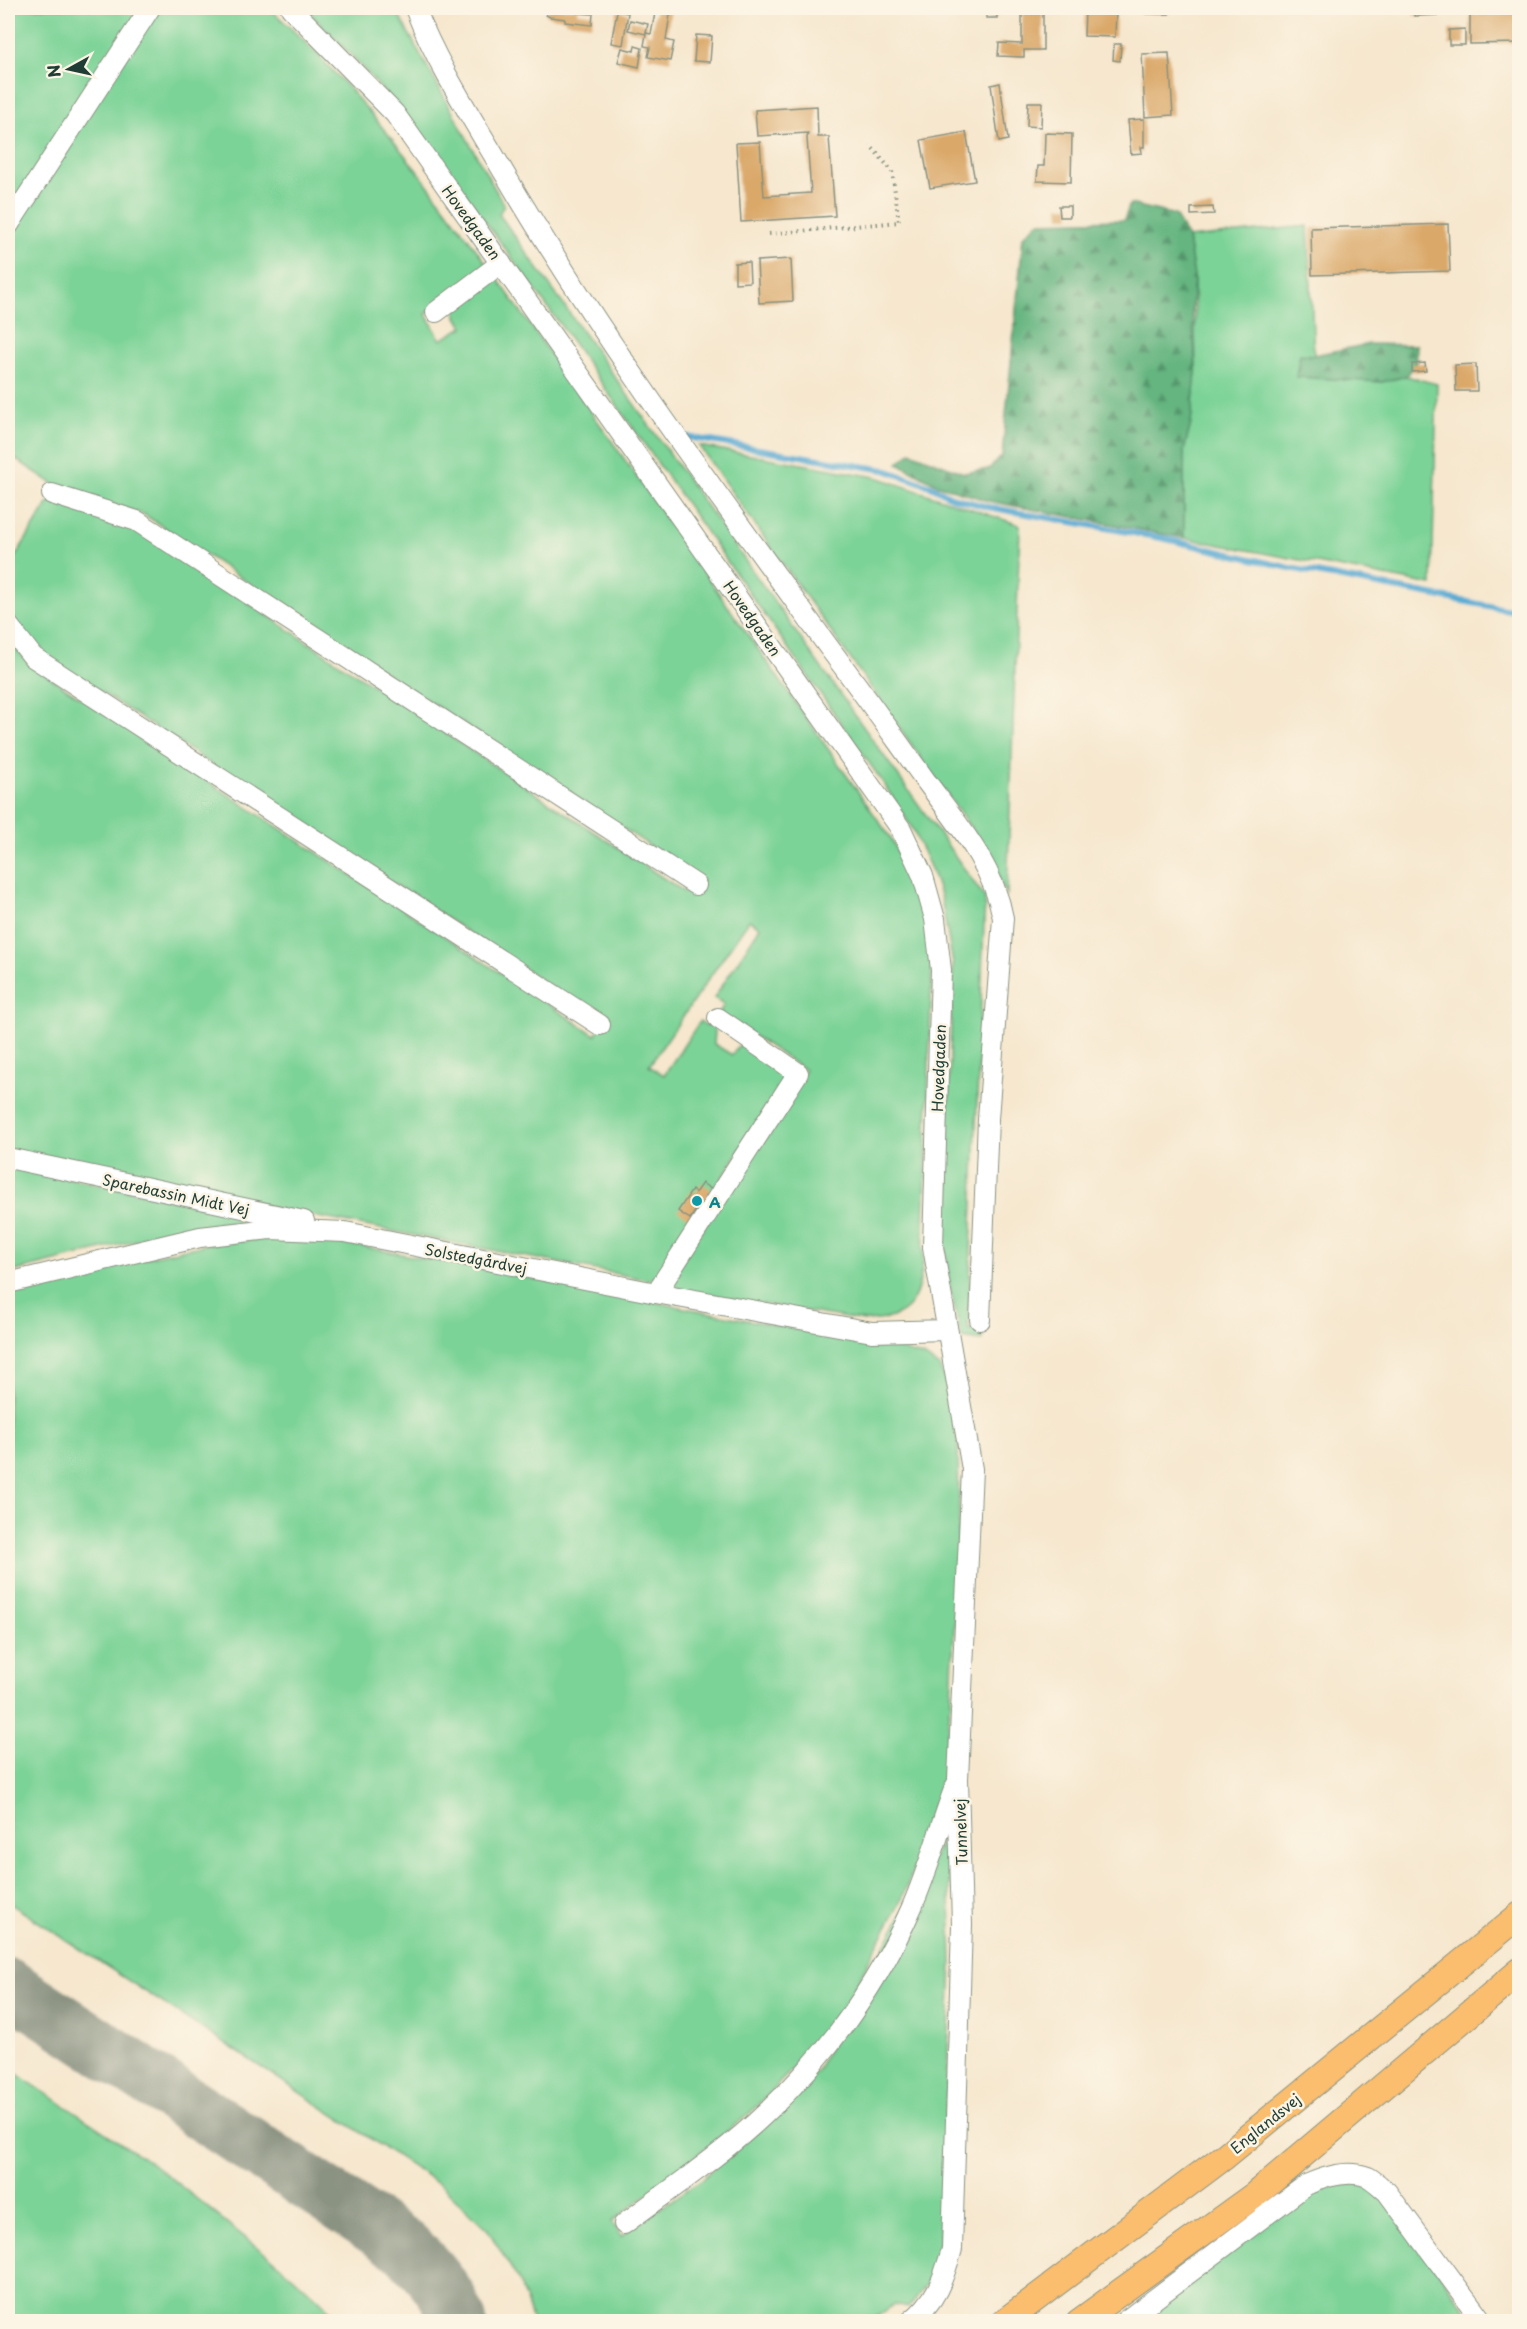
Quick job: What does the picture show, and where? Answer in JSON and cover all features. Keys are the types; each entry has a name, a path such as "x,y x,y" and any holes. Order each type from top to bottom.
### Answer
{"main road":[{"name":"Englandsvej","path":"1004,2322 1225,2156 1520,1915"},
{"path":"1079,2322 1256,2194 1520,1971"}],"lane":[{"path":"8,226 150,8"},
{"name":"Hovedgaden","path":"291,8 395,114 901,829 923,876 935,919 941,970 933,1247 947,1330"},
{"path":"415,8 425,34 459,96 567,279 678,442 865,696 972,845 990,875 1003,918 988,1119 980,1320"},
{"path":"436,312 501,263"},
{"path":"52,494 137,521 696,885"},
{"path":"8,625 33,657 600,1025"},
{"path":"656,1293 798,1073 718,1018"},
{"name":"Sparebassin Midt Vej","path":"8,1158 311,1222 345,1232"},
{"name":"Solstedgårdvej","path":"8,1283 200,1237 270,1229 345,1232 656,1293 872,1332 947,1330"},
{"name":"Tunnelvej","path":"910,2322 942,2285 952,2249 962,1925 958,1779 972,1469 947,1330"},
{"path":"624,2224 757,2121 816,2061 856,2008 908,1915 958,1779"},
{"path":"1124,2322 1306,2186 1328,2176 1347,2174 1368,2177 1387,2192 1483,2322"}],"path":[{"path":"769,234 899,222 892,171 870,145"}],"green space":[{"path":"8,8 143,8 8,213"},
{"path":"157,8 269,8 300,37 358,99 438,198 489,267 426,314 441,340 463,327 456,315 456,309 495,275 890,837 910,876 926,924 932,966 923,1262 914,1298 909,1307 901,1313 879,1320 864,1321 673,1289 671,1276 805,1070 719,1013 724,1004 714,998 760,927 749,920 649,1066 664,1075 700,1021 707,1026 712,1022 715,1031 714,1044 732,1055 737,1047 744,1044 775,1065 783,1077 783,1084 659,1275 649,1280 292,1212 8,1149 8,638 29,664 595,1035 605,1022 43,654 30,642 8,613 8,568 50,501 134,527 686,893 702,880 145,515 58,487 8,454 8,236"},
{"path":"305,8 397,8 398,14 504,205 499,214 985,898 968,1329 983,1331 982,1341 962,1338 949,1283 944,1235 953,964 941,898 932,871 912,828 884,784 559,323 427,141 356,60"},
{"path":"1130,204 1175,215 1188,238 1194,277 1192,309 1196,371 1191,423 1184,450 1184,538 988,501 936,484 898,463 911,452 964,473 989,469 1002,456 1023,237 1038,222 1124,220"},
{"path":"1308,226 1314,355 1353,379 1382,382 1406,376 1437,384 1432,585 1184,538 1184,450 1191,423 1196,371 1194,277 1188,238"},
{"path":"1369,344 1417,345 1416,362 1406,376 1382,382 1296,377 1300,354 1314,355"},
{"path":"699,446 876,477 1020,525 1007,896 985,848"},
{"path":"8,1165 269,1220 219,1224 161,1234 8,1273"},
{"path":"277,1238 328,1240 895,1348 925,1357 939,1367 946,1381 958,1443 959,1515 951,1700 942,1783 924,1842 902,1899 851,1994 829,2028 749,2114 612,2222 621,2236 702,2179 816,2072 948,1830 952,1964 940,2230 932,2272 923,2289 908,2308 893,2305 870,2322 533,2321 519,2281 488,2230 440,2184 8,1902 8,1293 95,1269 209,1244"},
{"path":"8,2068 157,2167 293,2276 342,2321 8,2321"},
{"path":"1330,2183 1366,2184 1384,2197 1475,2322 1132,2322 1288,2205"}],"building":[{"path":"547,8 578,8 577,13 593,14 592,25 565,22 565,19 550,17 546,15"},
{"path":"656,8 671,8 666,40 674,42 670,61 648,57 650,47 644,46 646,34 628,30 630,20 648,24 646,33 651,34"},
{"path":"986,8 996,8 997,18 986,18"},
{"path":"1022,8 1043,8 1043,50 1024,50 1024,57 998,56 999,43 1022,44"},
{"path":"1146,8 1169,8 1169,14 1146,14"},
{"path":"1414,8 1443,8 1443,15 1414,16"},
{"path":"1488,8 1520,8 1520,43 1470,44 1470,14 1488,13"},
{"path":"1085,9 1116,10 1115,37 1084,36"},
{"path":"617,11 628,13 623,45 611,43"},
{"path":"1465,29 1465,45 1449,45 1449,30"},
{"path":"696,35 712,36 710,62 694,61"},
{"path":"1114,44 1121,44 1120,61 1113,60"},
{"path":"635,46 642,48 639,67 618,62 622,48 634,51"},
{"path":"1169,53 1173,115 1145,117 1142,54"},
{"path":"1000,83 1008,140 999,142 991,85"},
{"path":"1028,102 1042,102 1041,127 1027,126"},
{"path":"817,106 818,137 829,137 835,216 741,222 736,143 760,142 764,196 811,193 808,133 757,136 755,110"},
{"path":"1144,119 1142,153 1131,154 1128,120"},
{"path":"966,132 975,181 930,188 921,140"},
{"path":"1045,133 1072,134 1071,182 1037,181 1038,166 1044,166"},
{"path":"1059,206 1070,206 1070,217 1060,217"},
{"path":"1213,207 1214,214 1191,215 1191,208"},
{"path":"1448,224 1450,271 1312,275 1311,228"},
{"path":"791,259 793,301 759,303 757,261"},
{"path":"749,262 750,282 735,283 735,263"},
{"path":"1425,363 1426,371 1412,372 1412,364"},
{"path":"1476,364 1477,391 1456,391 1455,365"},
{"name":"A","path":"702,1183 715,1192 702,1212 697,1208 690,1219 678,1211 692,1190 695,1193"}],"waterway":[{"path":"687,437 885,470 933,487 951,497 988,507 1162,538 1290,568 1520,612"}],"taxiway":[{"path":"8,1986 404,2246 436,2280 459,2322"}],"place":[{"name":"A","path":"697,1201"}]}
